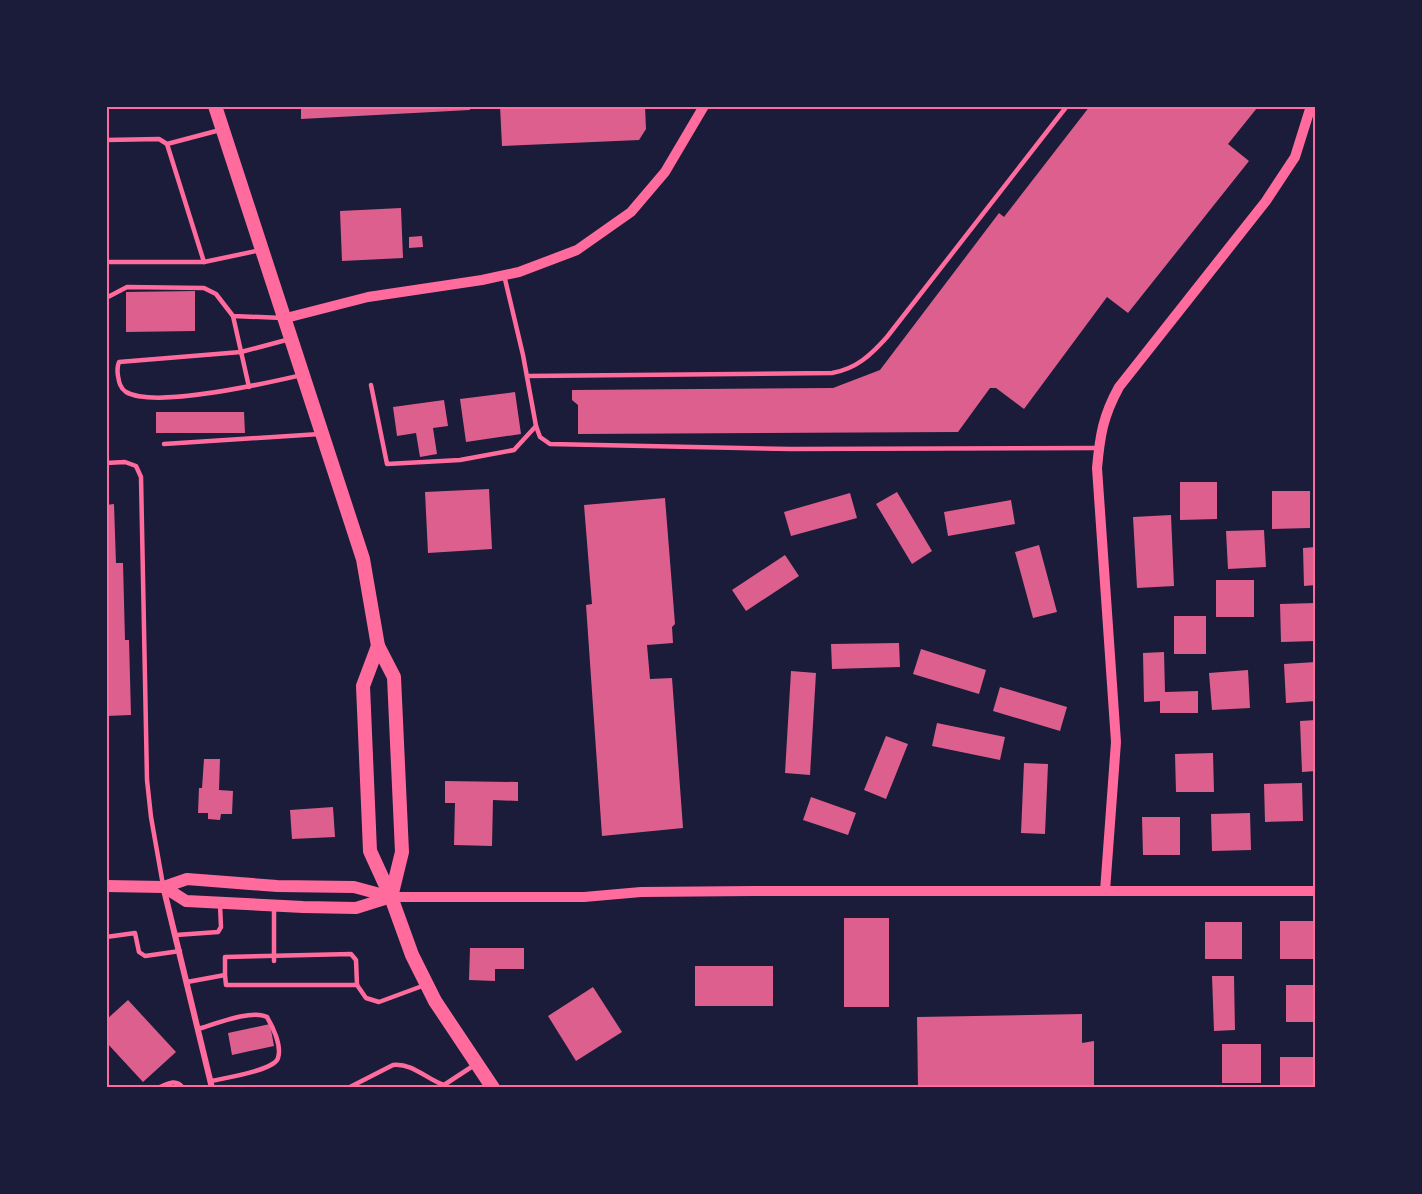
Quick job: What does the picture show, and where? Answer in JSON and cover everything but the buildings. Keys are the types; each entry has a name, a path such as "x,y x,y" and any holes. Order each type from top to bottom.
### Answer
{"main road":[{"path":"215,106 363,559 378,646 394,677 402,852 391,897"},
{"path":"378,646 363,686 370,851 391,897 412,956 435,1001 493,1088"},
{"path":"106,886 164,888 187,879 277,886 354,887 391,897"},
{"path":"164,888 186,901 274,906 356,908 391,897"}],"street":[{"path":"286,318 368,297 519,272 577,250 631,212 665,172 704,106"},
{"path":"1105,891 1116,741 1097,468 1107,409 1119,387 1266,201 1295,157 1311,106"},
{"path":"164,888 212,1084"},
{"path":"391,897 592,897 641,892 1316,891"}],"lane":[{"path":"527,376 832,373 841,372 858,364 869,357 899,321 1066,106"},
{"path":"167,144 223,129"},
{"path":"106,140 159,139 167,144 204,262"},
{"path":"106,262 204,262 263,249"},
{"path":"504,275 536,426 540,437 550,444 791,449 1099,448"},
{"path":"106,298 127,287 204,288 216,294 233,316 249,387"},
{"path":"233,316 286,318"},
{"path":"292,338 241,352 119,362 117,366 120,384 127,393 155,397 191,395 249,387 304,374"},
{"path":"371,385 387,464 460,460 514,450 536,426"},
{"path":"164,444 323,434"},
{"path":"106,463 125,462 136,466 141,477 147,780 151,817 164,888"},
{"path":"176,935 218,932 221,927 220,903"},
{"path":"274,906 274,958"},
{"path":"106,937 135,933 139,952 145,956 180,951"},
{"path":"357,985 253,982 226,985 225,957 253,959 315,954 351,954 357,960 357,985 366,998 380,1002 427,984"},
{"path":"315,954 315,961"},
{"path":"333,954 333,961"},
{"path":"296,955 296,961"},
{"path":"188,982 225,975"},
{"path":"296,977 296,984"},
{"path":"275,978 275,984"},
{"path":"315,978 315,985"},
{"path":"333,978 333,985"},
{"path":"198,1029 252,1014 262,1014 267,1017 276,1040 278,1061 252,1072 212,1084"},
{"path":"348,1088 393,1065 401,1064 424,1073 444,1085 476,1064"},
{"path":"158,1088 174,1082 183,1088"}]}
